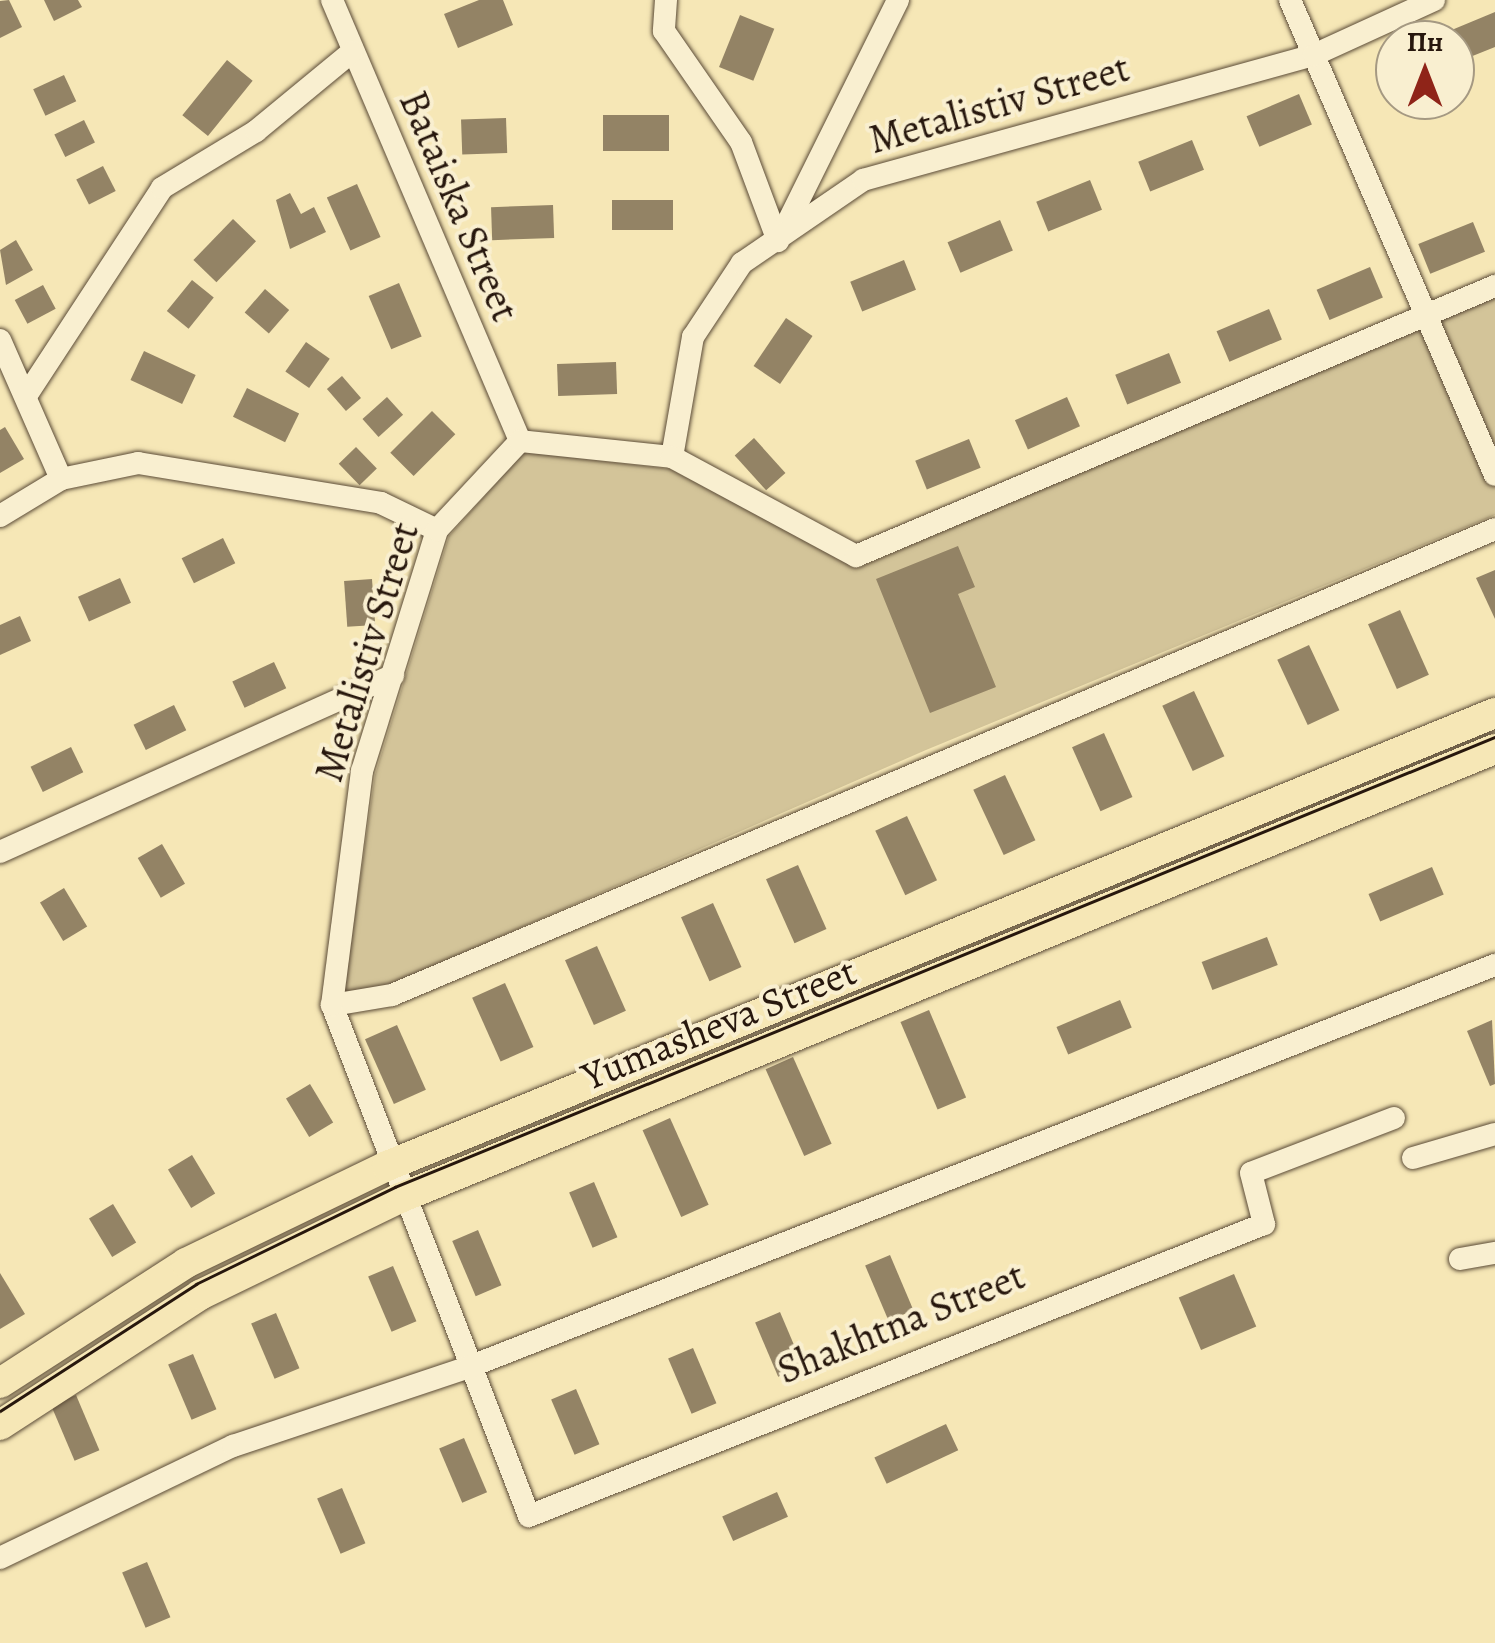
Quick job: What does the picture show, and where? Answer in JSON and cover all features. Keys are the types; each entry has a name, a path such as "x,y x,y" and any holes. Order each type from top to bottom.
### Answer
{"main road":[{"name":"Yumasheva Street","path":"0,1384 186,1263 387,1166 1495,713"},
{"name":"Yumasheva Street","path":"0,1426 200,1294 400,1198 1495,749"}],"street":[{"name":"Bataiska Street","path":"332,0 520,441"},
{"path":"666,0 664,31 741,142 778,242"},
{"path":"778,242 898,0"},
{"path":"1290,0 1495,475"},
{"name":"Metalistiv Street","path":"672,457 693,338 742,262 778,242 863,180 1314,55 1434,0"},
{"path":"28,393 162,188 256,131 352,52"},
{"path":"520,441 672,457 856,556 1495,286"},
{"path":"0,340 28,393 62,479"},
{"name":"Metalistiv Street","path":"332,1004 362,771 437,530 520,441"},
{"path":"0,516 62,479 138,463 260,476 382,504 437,530"},
{"path":"469,1367 387,1166 332,1004 392,995 1495,529"},
{"path":"0,852 393,674"},
{"path":"0,1558 232,1446 469,1367 1495,966"},
{"name":"Shakhtna Street","path":"469,1367 528,1516 1264,1224 1252,1173 1394,1118"},
{"path":"1412,1158 1495,1134"},
{"path":"1460,1258 1495,1253"}],"shaded area":[{"path":"1495,295 1495,515 926,750 392,984 344,992 375,775 449,536 524,452 670,469 858,568"}],"building":[{"path":"9,0 22,27 0,38 0,1"},
{"path":"44,0 78,0 82,7 54,21"},
{"path":"479,0 503,0 513,25 458,48 444,14"},
{"path":"1495,12 1495,47 1475,55 1475,20"},
{"path":"740,15 774,29 753,81 719,67"},
{"path":"227,60 253,81 208,136 182,115"},
{"path":"64,75 76,101 45,116 33,89"},
{"path":"1299,94 1312,124 1259,147 1247,116"},
{"path":"603,115 669,115 669,151 603,151"},
{"path":"506,118 507,153 462,155 461,120"},
{"path":"84,120 95,142 65,157 54,134"},
{"path":"1192,140 1204,170 1150,191 1138,162"},
{"path":"103,166 116,191 89,205 76,180"},
{"path":"1090,180 1102,210 1048,231 1036,202"},
{"path":"357,184 381,237 350,250 327,197"},
{"path":"290,193 301,214 314,207 326,232 290,249 276,200"},
{"path":"612,200 673,200 673,230 612,230"},
{"path":"553,205 554,238 492,240 491,207"},
{"path":"233,219 256,241 216,282 193,260"},
{"path":"1000,220 1013,250 960,273 948,242"},
{"path":"1473,222 1485,252 1430,274 1418,244"},
{"path":"16,240 33,270 6,285 0,250"},
{"path":"904,260 916,290 862,311 850,282"},
{"path":"1370,267 1383,297 1330,320 1317,290"},
{"path":"192,280 214,298 189,329 167,311"},
{"path":"399,283 422,336 391,349 369,296"},
{"path":"43,285 56,309 27,324 15,300"},
{"path":"265,289 289,310 269,333 245,312"},
{"path":"1269,309 1282,339 1229,362 1217,331"},
{"path":"786,318 813,336 780,384 754,366"},
{"path":"306,342 330,359 309,388 285,371"},
{"path":"144,351 196,375 182,404 130,380"},
{"path":"1169,353 1181,383 1127,404 1115,375"},
{"path":"616,362 617,394 558,396 557,364"},
{"path":"342,376 361,398 346,411 327,389"},
{"path":"247,388 299,413 285,442 233,417"},
{"path":"387,397 403,415 379,437 362,419"},
{"path":"1067,397 1080,426 1028,449 1015,420"},
{"path":"432,411 455,434 414,476 390,453"},
{"path":"5,427 24,459 0,473 0,430"},
{"path":"754,438 785,473 766,490 735,455"},
{"path":"969,439 981,468 927,489 915,461"},
{"path":"356,447 377,469 360,485 339,464"},
{"path":"223,538 235,563 194,583 182,558"},
{"path":"958,546 975,587 958,594 996,687 930,713 876,579"},
{"path":"1495,570 1495,619 1476,578"},
{"path":"120,578 131,603 89,621 78,597"},
{"path":"372,579 375,625 347,627 344,581"},
{"path":"1400,610 1429,675 1397,689 1368,624"},
{"path":"20,616 31,641 0,655 0,625"},
{"path":"1309,645 1339,710 1308,725 1277,660"},
{"path":"274,662 286,688 245,708 232,681"},
{"path":"1194,691 1224,756 1193,771 1162,706"},
{"path":"174,705 186,730 146,750 134,725"},
{"path":"1104,733 1132,797 1100,811 1072,747"},
{"path":"71,747 83,772 43,792 31,767"},
{"path":"1005,775 1035,840 1004,855 973,790"},
{"path":"907,816 937,880 905,895 875,831"},
{"path":"162,844 185,884 161,898 138,858"},
{"path":"798,865 826,929 794,943 766,879"},
{"path":"1432,867 1444,895 1380,922 1368,894"},
{"path":"64,888 87,927 63,941 40,902"},
{"path":"713,903 741,967 709,981 681,917"},
{"path":"1267,937 1278,965 1212,990 1202,962"},
{"path":"597,946 626,1011 594,1025 565,960"},
{"path":"505,983 533,1047 501,1062 472,998"},
{"path":"1120,1000 1132,1028 1068,1055 1056,1027"},
{"path":"929,1010 966,1097 938,1110 900,1022"},
{"path":"1492,1020 1495,1084 1490,1086 1467,1031"},
{"path":"397,1025 426,1090 394,1104 365,1039"},
{"path":"793,1057 832,1144 804,1156 766,1069"},
{"path":"310,1084 333,1123 309,1137 286,1098"},
{"path":"670,1118 709,1205 681,1217 643,1130"},
{"path":"192,1155 215,1194 191,1208 168,1169"},
{"path":"594,1182 617,1237 593,1248 569,1193"},
{"path":"113,1204 136,1243 112,1257 89,1218"},
{"path":"478,1230 501,1285 476,1296 452,1241"},
{"path":"890,1255 913,1310 889,1321 865,1266"},
{"path":"393,1266 416,1321 392,1332 368,1277"},
{"path":"0,1273 25,1314 0,1329"},
{"path":"1234,1274 1256,1326 1201,1350 1179,1297"},
{"path":"780,1312 803,1366 778,1377 755,1323"},
{"path":"276,1313 299,1368 275,1379 251,1324"},
{"path":"693,1348 716,1403 692,1414 668,1359"},
{"path":"193,1354 216,1409 192,1420 168,1365"},
{"path":"576,1389 599,1444 575,1455 551,1400"},
{"path":"76,1395 99,1450 75,1461 51,1406"},
{"path":"946,1424 958,1450 887,1484 874,1457"},
{"path":"464,1438 487,1492 462,1503 439,1449"},
{"path":"342,1488 365,1543 341,1554 317,1499"},
{"path":"777,1492 788,1517 733,1541 722,1516"},
{"path":"147,1562 170,1617 146,1628 122,1573"}],"tram line":[{"path":"0,1411 196,1284 395,1187 1495,737"}]}
